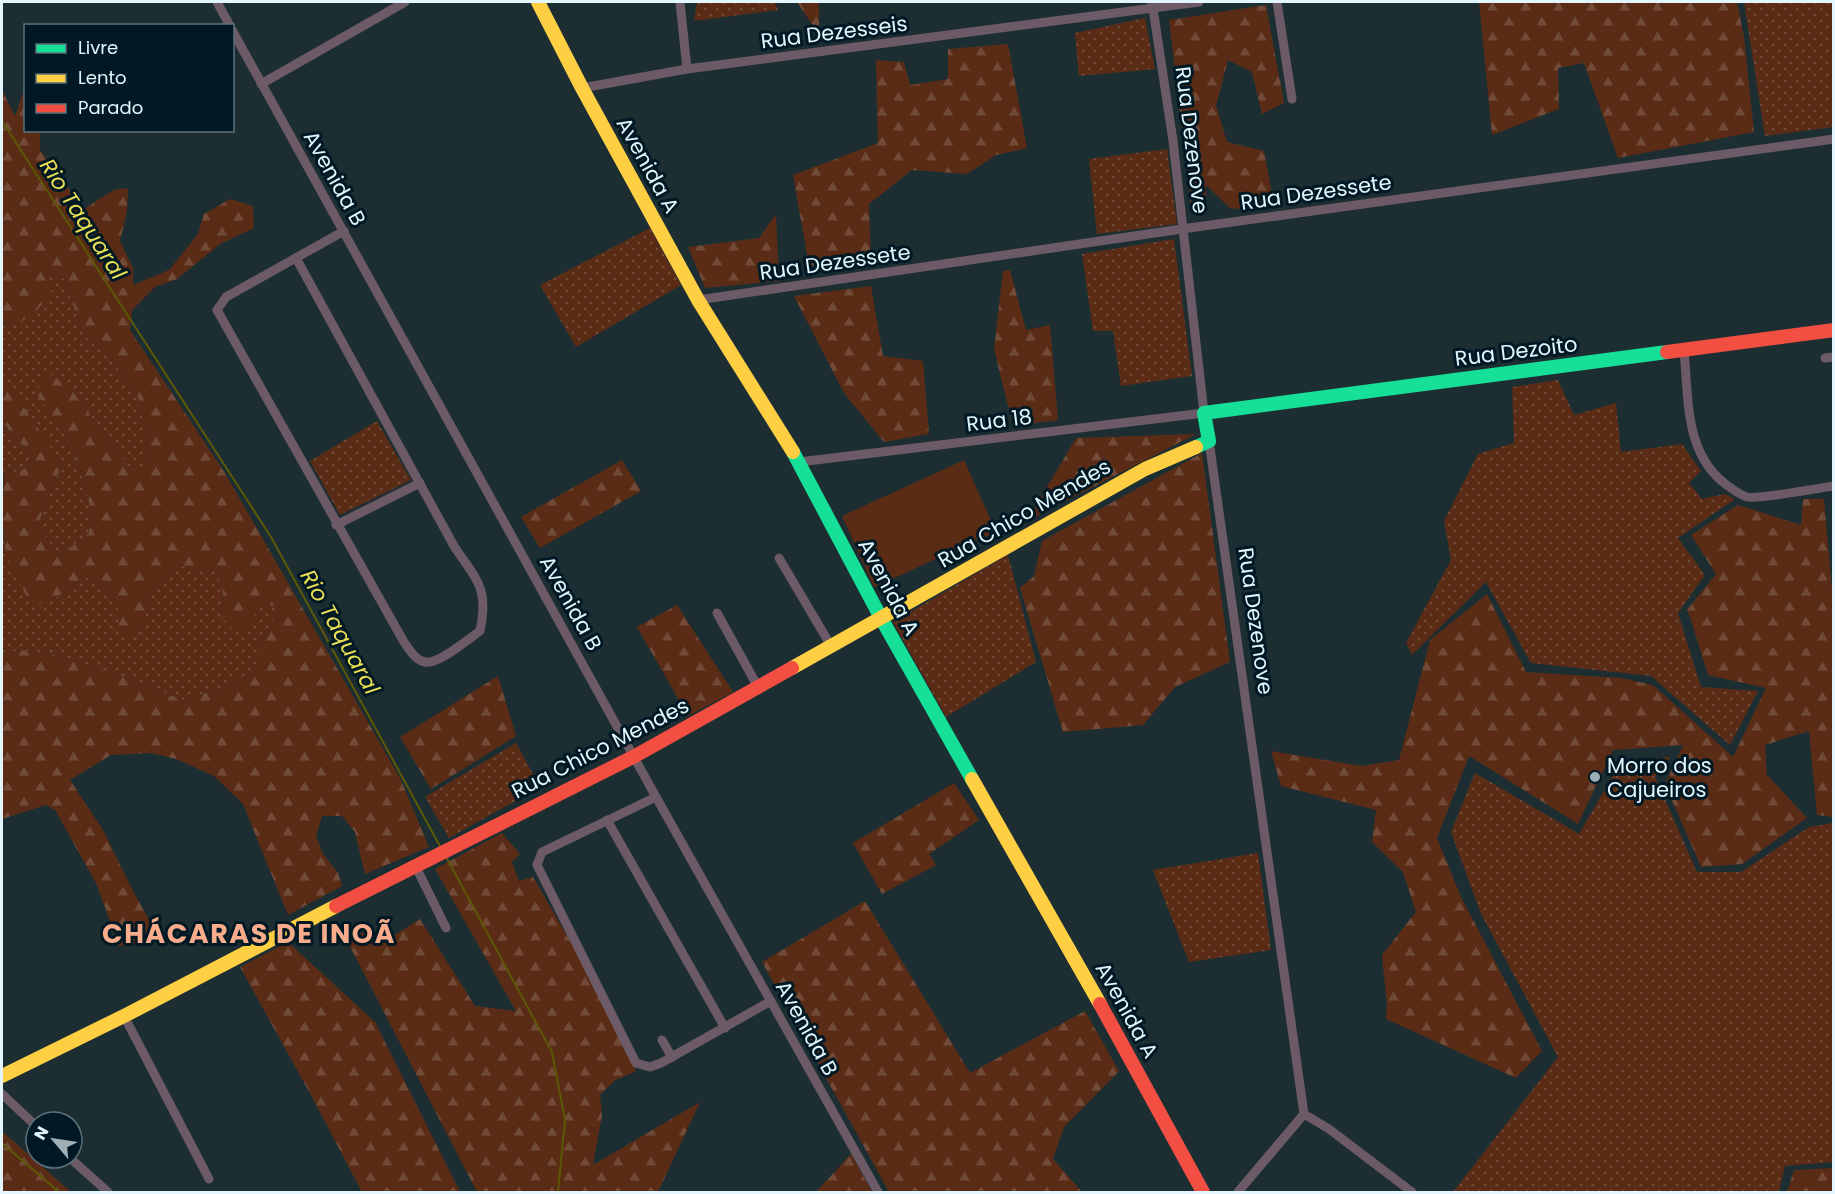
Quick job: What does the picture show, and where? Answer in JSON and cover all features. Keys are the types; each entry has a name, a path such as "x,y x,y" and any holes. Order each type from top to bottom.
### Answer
{"main road":[{"name":"Avenida A","path":"538,2 582,88 698,300 799,462 881,618 1110,1021 1203,1192"},
{"name":"Rua Dezoito","path":"1204,413 1833,330"},
{"name":"Rua Dezenove","path":"1204,413 1209,441"},
{"name":"Rua Chico Mendes","path":"2,1076 124,1016 449,848 635,756 1145,469 1209,441"}],"street":[{"path":"217,2 229,24"},
{"path":"261,84 405,2"},
{"path":"680,2 687,69"},
{"name":"Rua Dezesseis","path":"582,88 687,69 1152,5 1199,2"},
{"path":"1277,2 1292,99"},
{"name":"Rua Dezenove","path":"1152,5 1173,141 1204,413"},
{"name":"Avenida B","path":"234,34 878,1192"},
{"name":"Rua Dezessete","path":"698,300 1182,229 1833,139"},
{"path":"296,258 454,546 482,589 484,608 480,631 435,662 425,662 410,652 336,525 217,310 226,297 344,231"},
{"path":"1684,351 1692,429 1698,453 1720,481 1749,498 1833,486"},
{"name":"Rua 18","path":"799,462 1204,413"},
{"name":"Rua Dezenove","path":"1209,441 1304,1114"},
{"path":"336,525 420,483"},
{"path":"779,558 831,646"},
{"path":"717,613 759,687"},
{"path":"656,796 542,852 537,865 636,1063 650,1067 672,1057 771,1000"},
{"path":"607,820 725,1028"},
{"path":"415,866 446,928"},
{"path":"124,1016 209,1179"},
{"path":"662,1040 672,1057"},
{"path":"2,1094 24,1115"},
{"path":"1238,1192 1304,1114 1329,1129 1412,1192"},
{"path":"83,1170 108,1192"}],"green space":[{"path":"697,2 775,2 778,10 694,21"},
{"path":"797,2 819,2 819,35"},
{"path":"1479,2 1737,2 1744,37 1754,132 1618,158 1584,63 1558,68 1559,109 1492,135"},
{"path":"1744,2 1833,2 1833,127 1765,136"},
{"path":"1266,5 1284,103 1262,114 1252,72 1228,60 1216,106 1227,142 1264,151 1274,205 1231,209 1206,185 1206,212 1192,213 1169,20"},
{"path":"1145,18 1155,69 1079,76 1075,33"},
{"path":"1008,44 1027,148 996,155 967,174 912,170 869,204 871,262 809,266 793,175 878,143 876,60 904,62 910,85 948,79 948,49"},
{"path":"2,90 15,116 24,94 24,132 40,132 40,150 84,209 114,190 128,188 127,212 120,241 133,268 133,285 169,270 198,234 204,214 230,199 253,206 254,228 220,244 177,279 155,287 132,310 130,330 225,473 400,778 429,847 365,874 355,832 342,816 322,816 316,836 323,854 338,873 342,886 288,915 243,804 214,776 176,759 151,753 111,755 70,780 103,830 155,930 148,943 119,946 96,883 55,810 46,805 2,819 2,654 20,650 54,655 96,667 183,700 228,686 258,668 261,638 282,608 261,603 249,628 236,632 221,617 223,589 216,571 177,566 153,588 140,634 120,638 117,597 90,576 52,600 31,606 6,555 2,517 4,471 18,472 36,462 2,421 2,375 62,464 37,526 60,556 89,533 91,509 75,453 61,427 36,393 46,371 71,389 132,471 144,468 147,437 137,393 107,355 84,335 64,279 49,270 51,293 34,314 17,324 2,322"},
{"path":"1167,149 1177,224 1097,234 1089,159"},
{"path":"776,214 779,281 705,288 688,247 759,238"},
{"path":"650,228 681,285 576,347 540,285"},
{"path":"1174,239 1192,376 1121,386 1113,331 1093,331 1082,254"},
{"path":"49,270 64,279 84,335 107,355 137,393 147,437 144,469 132,471 71,389 61,427 75,453 91,509 89,533 60,556 37,526 62,464 3,380 2,375 2,322 17,324"},
{"path":"1010,270 1026,330 1050,325 1058,420 1013,426 994,349 1003,271"},
{"path":"871,286 883,356 923,361 929,434 884,442 844,393 794,296"},
{"path":"1558,380 1574,415 1616,403 1621,452 1682,444 1701,471 1689,483 1702,499 1725,494 1735,499 1678,538 1705,575 1678,613 1701,687 1758,691 1730,745 1651,676 1531,663 1486,582 1412,655 1406,643 1451,560 1444,521 1478,454 1514,443 1512,387"},
{"path":"2,421 36,462 18,472 4,471 2,497"},
{"path":"377,421 411,480 340,515 310,461"},
{"path":"1196,434 1027,521 1076,438"},
{"path":"1202,453 1230,662 1175,687 1143,725 1063,732 1020,588 1034,576 1042,541"},
{"path":"622,460 641,491 540,548 521,517"},
{"path":"964,460 996,532 874,587 842,516"},
{"path":"1803,499 1824,499 1834,612 1833,817 1817,815 1809,731 1765,745 1767,775 1807,818 1742,864 1701,867 1665,784 1683,745 1613,750 1578,824 1469,756 1437,838 1461,897 1542,1051 1516,1078 1386,1019 1382,955 1416,912 1403,872 1372,842 1376,810 1281,786 1271,751 1362,766 1399,760 1430,640 1487,594 1526,672 1621,678 1653,685 1733,757 1766,688 1708,675 1687,610 1716,574 1691,535 1738,505 1801,525"},
{"path":"2,517 6,555 52,600 90,576 117,597 140,634 153,588 177,566 216,571 223,589 221,617 249,627 261,602 282,608 261,638 259,668 228,686 183,700 96,667 54,655 20,650 2,654"},
{"path":"1008,555 1036,662 946,717 893,622"},
{"path":"677,605 733,692 688,716 637,627"},
{"path":"498,676 516,736 431,789 400,737"},
{"path":"516,743 540,787 449,838 425,797"},
{"path":"1670,757 1655,777 1697,872 1741,872 1809,827 1833,823 1833,1162 1785,1166 1779,1192 1453,1192 1558,1057 1481,914 1451,832 1475,773 1579,834 1621,762"},
{"path":"954,783 979,820 929,854 936,865 882,894 853,843"},
{"path":"502,833 520,854 512,862 519,881 533,877 636,1055 635,1072 615,1080 600,1095 602,1115 593,1165 700,1102 658,1192 477,1192 340,927 387,940 420,919 475,1006 516,1011 435,869"},
{"path":"1258,853 1271,950 1189,962 1153,870"},
{"path":"865,901 970,1073 1085,1011 1119,1071 1064,1127 1053,1159 1082,1192 889,1192 762,962"},
{"path":"288,942 375,1022 460,1192 362,1192 240,967"},
{"path":"2,1131 24,1150 24,1170 46,1170 71,1192 2,1192"},
{"path":"851,1154 872,1192 816,1192"},
{"path":"1833,1168 1833,1192 1787,1192 1794,1170"}],"waterway":[{"name":"Rio Taquaral","path":"2,121 271,537 441,848"},
{"name":"Rio Taquaral","path":"445,855 552,1052 565,1120 558,1192"},
{"path":"2,1143 59,1192"}],"traffic: fast":[{"path":"1196,447 1209,441 1204,413 1667,352"},
{"path":"793,452 881,618 972,779"}],"traffic: slow":[{"path":"538,2 582,88 698,300 793,452"},
{"path":"792,668 1145,469 1196,447"},
{"path":"972,779 1100,1004"},
{"path":"2,1076 124,1016 336,906"}],"traffic: jam":[{"path":"1667,352 1834,330"},
{"path":"336,906 635,756 792,668"},
{"path":"1100,1004 1203,1192"}],"place":[{"name":"Morro dos Cajueiros","path":"1595,777"}],"district":[{"name":"CHÁCARAS DE INOÃ","path":"249,933"}]}
